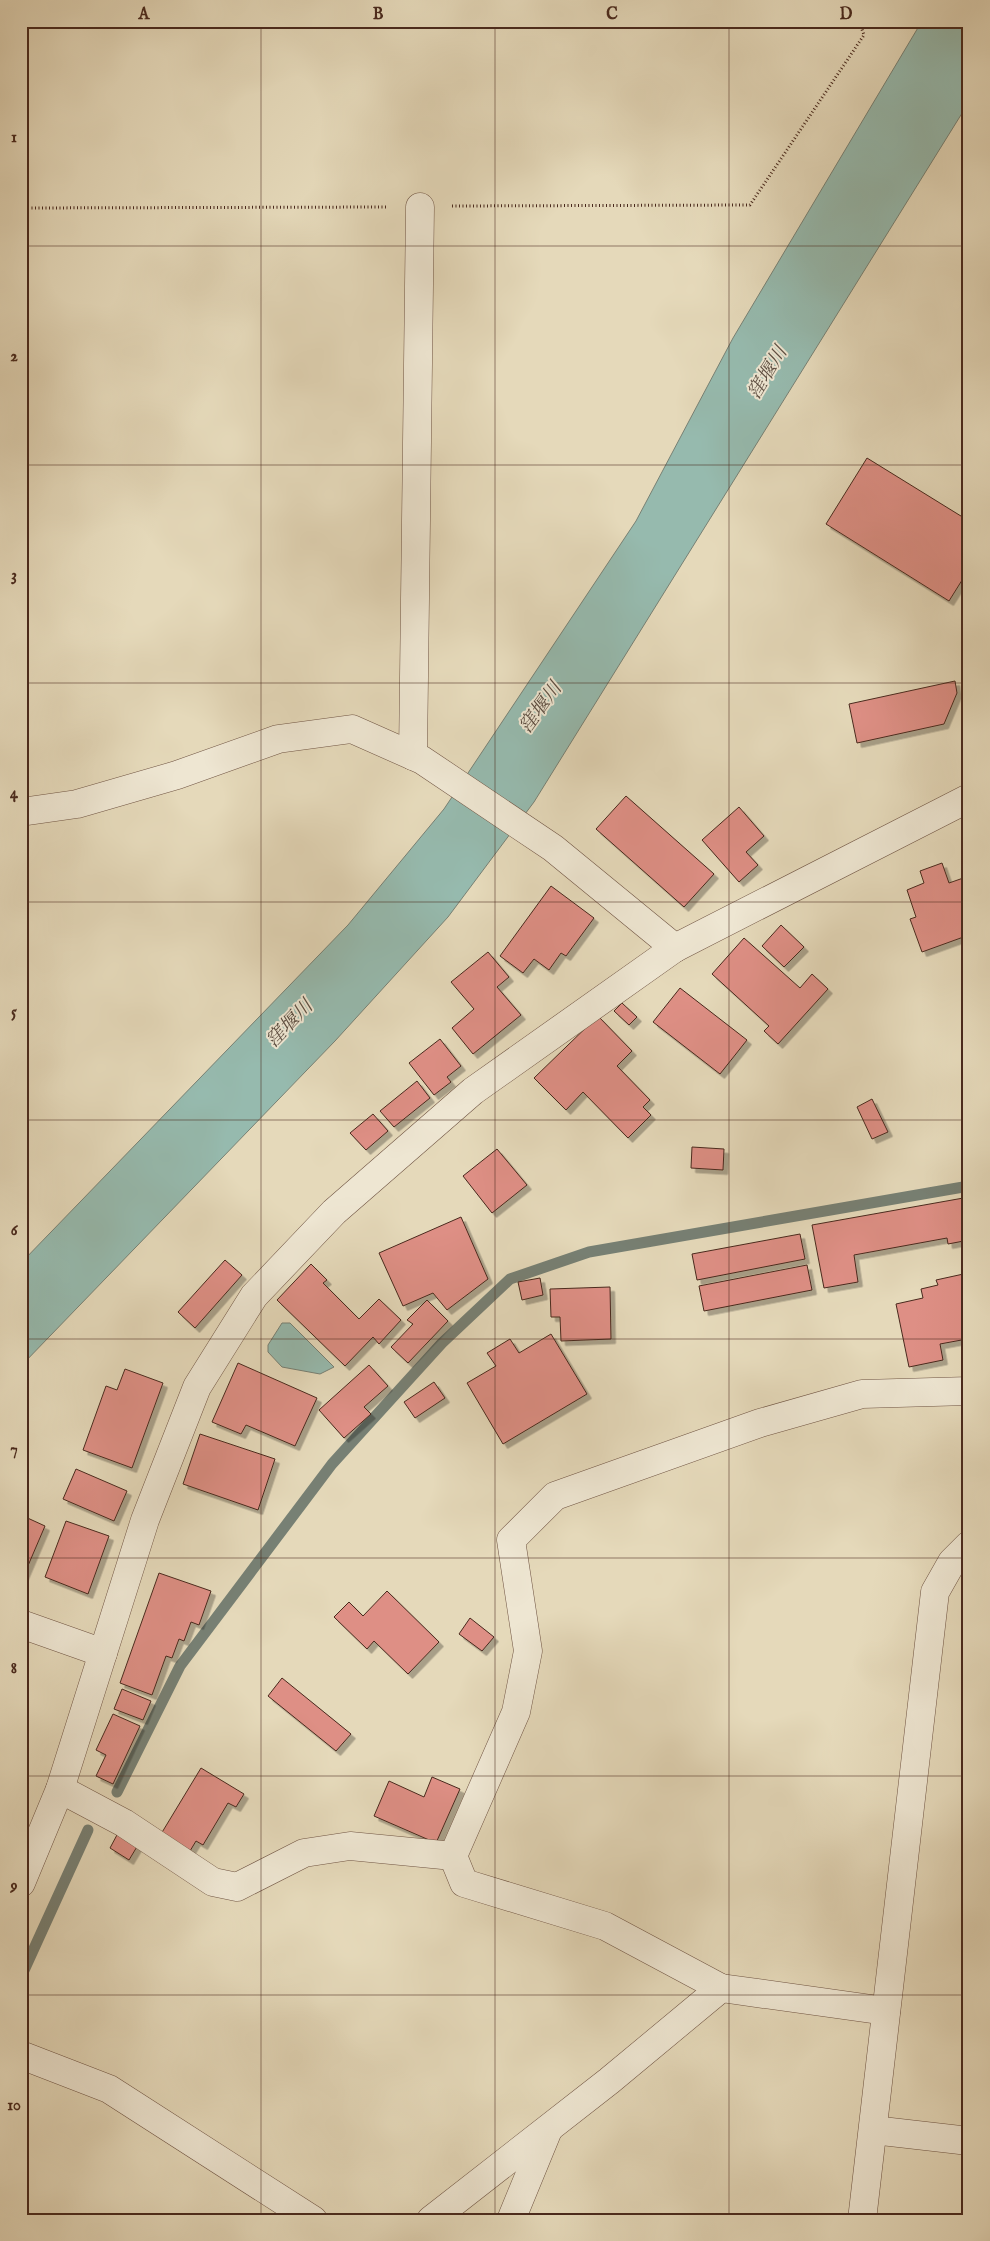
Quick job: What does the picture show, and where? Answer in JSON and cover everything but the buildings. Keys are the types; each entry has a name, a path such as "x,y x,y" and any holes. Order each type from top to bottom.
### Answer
{"street":[{"path":"417,758 420,207"},
{"path":"21,812 78,804 177,775 278,739 352,729 417,758 553,848 675,948"},
{"path":"21,1883 60,1789 145,1520 197,1387 254,1296 334,1212 473,1091 675,948 969,798"},
{"path":"886,2011 721,1988 605,1926 464,1883 453,1856 516,1712 528,1651 512,1540 555,1496 760,1423 862,1394 969,1391"},
{"path":"862,2220 935,1592 952,1562 969,1545"},
{"path":"21,1624 103,1652"},
{"path":"60,1789 124,1823 213,1882 237,1887 304,1853 350,1846 453,1856"},
{"path":"431,2220 549,2129 721,1988"},
{"path":"21,2055 109,2089 313,2220"},
{"path":"511,2220 549,2129"},
{"path":"873,2130 969,2141"}],"path":[{"path":"21,208 750,205 864,35 859,21"}],"water":[{"name":"窪堰川","path":"922,21 969,21 969,102 534,802 448,917 335,1041 21,1366 21,1263 348,925 444,809 636,521 733,338"},
{"path":"282,1323 290,1323 334,1367 320,1374 282,1367 268,1352 268,1345"}],"waterway":[{"path":"117,1792 180,1666 332,1464 442,1343 510,1279 589,1252 969,1186"},
{"path":"21,1977 88,1830"}]}
